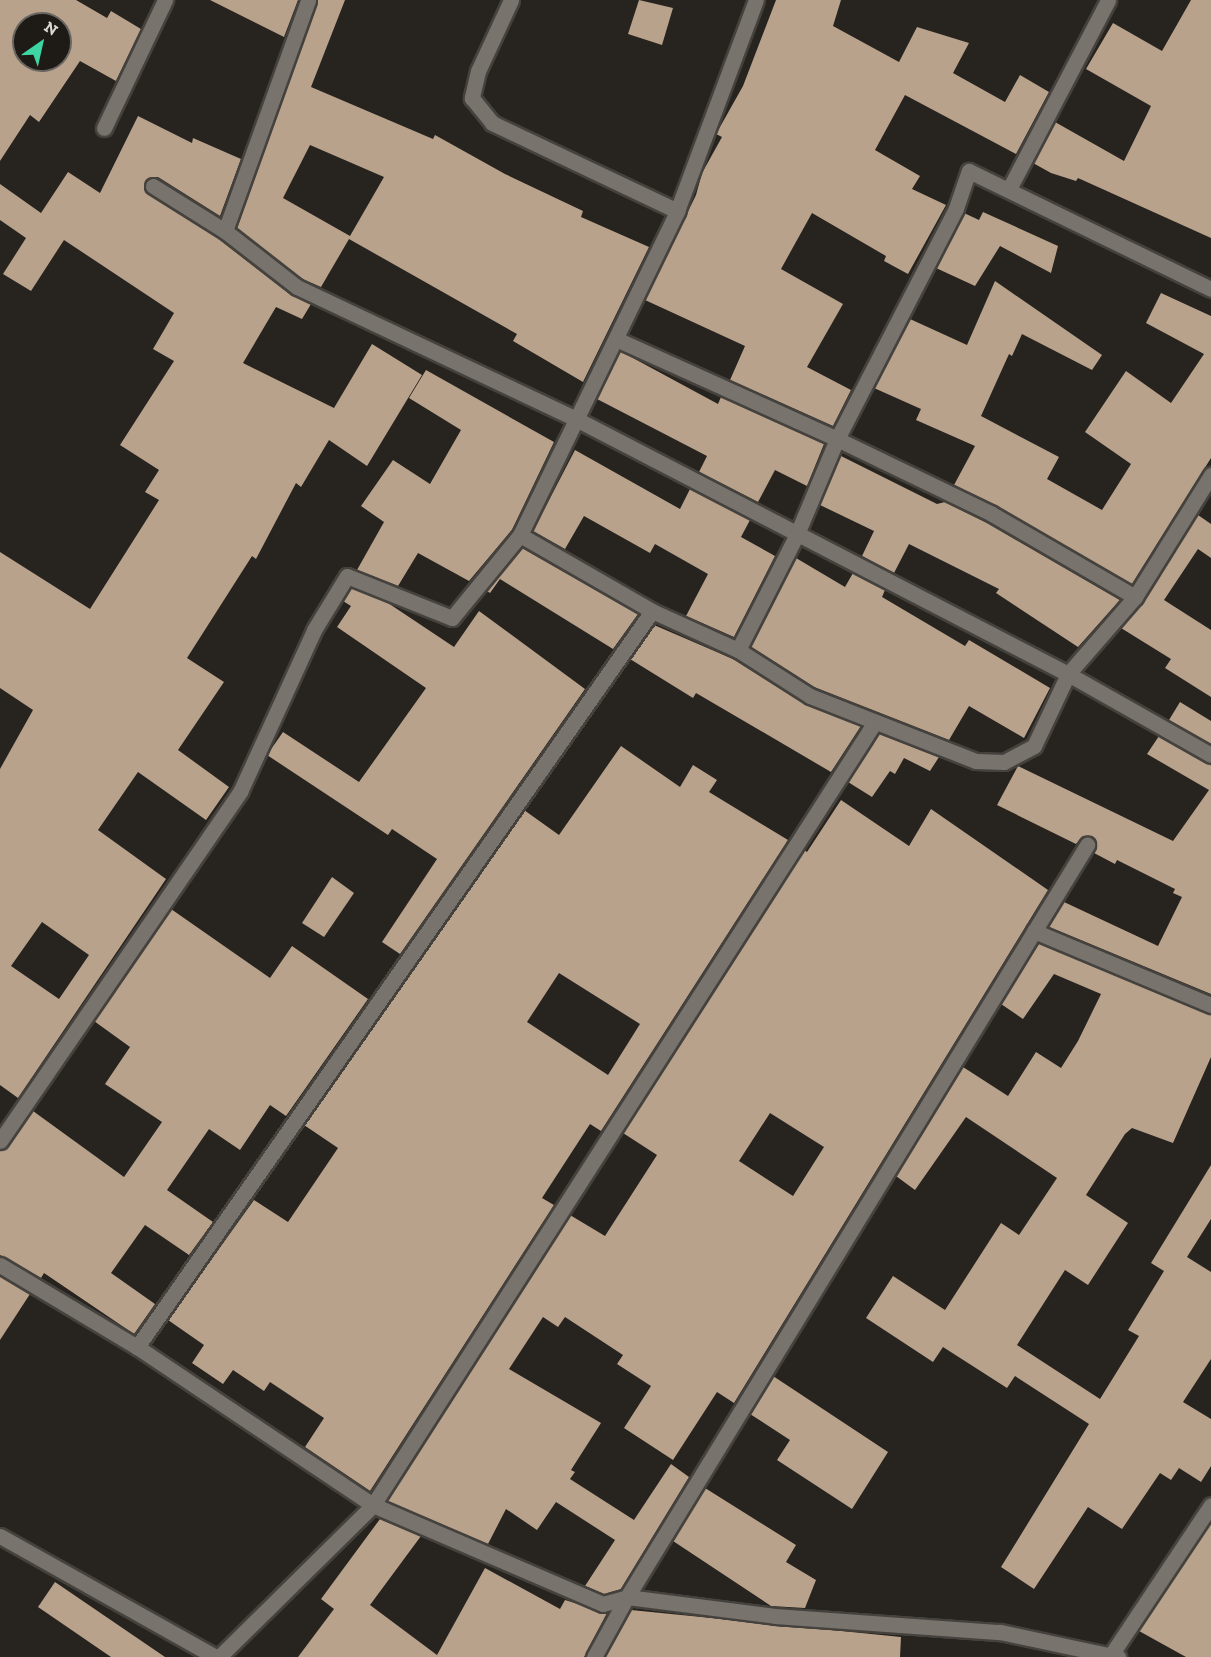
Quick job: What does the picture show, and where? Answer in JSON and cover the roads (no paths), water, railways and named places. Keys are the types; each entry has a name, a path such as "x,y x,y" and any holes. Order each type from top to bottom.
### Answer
{"street":[{"path":"104,128 165,0"},
{"path":"225,231 308,0"},
{"path":"511,0 478,71 472,98 492,123 677,211"},
{"path":"0,1141 240,792 314,630 347,576 452,618 520,535 578,420 677,211 756,0"},
{"path":"1010,187 1108,0"},
{"path":"738,650 797,534 837,439 956,208 969,171 1010,187 1211,289"},
{"path":"153,186 225,231 297,287 578,420 1068,674 1211,754"},
{"path":"616,339 837,439 992,514 1135,597"},
{"path":"520,535 652,611 738,650 810,696 976,761 1004,762 1034,746 1068,674 1135,597 1211,475"},
{"path":"136,1347 652,611"},
{"path":"0,1536 217,1657 373,1505 875,722"},
{"path":"594,1657 627,1597 1087,845"},
{"path":"1034,931 1211,1005"},
{"path":"0,1265 136,1347 373,1505 603,1604 627,1597 774,1616 1000,1632 1114,1656 1211,1505"}]}
